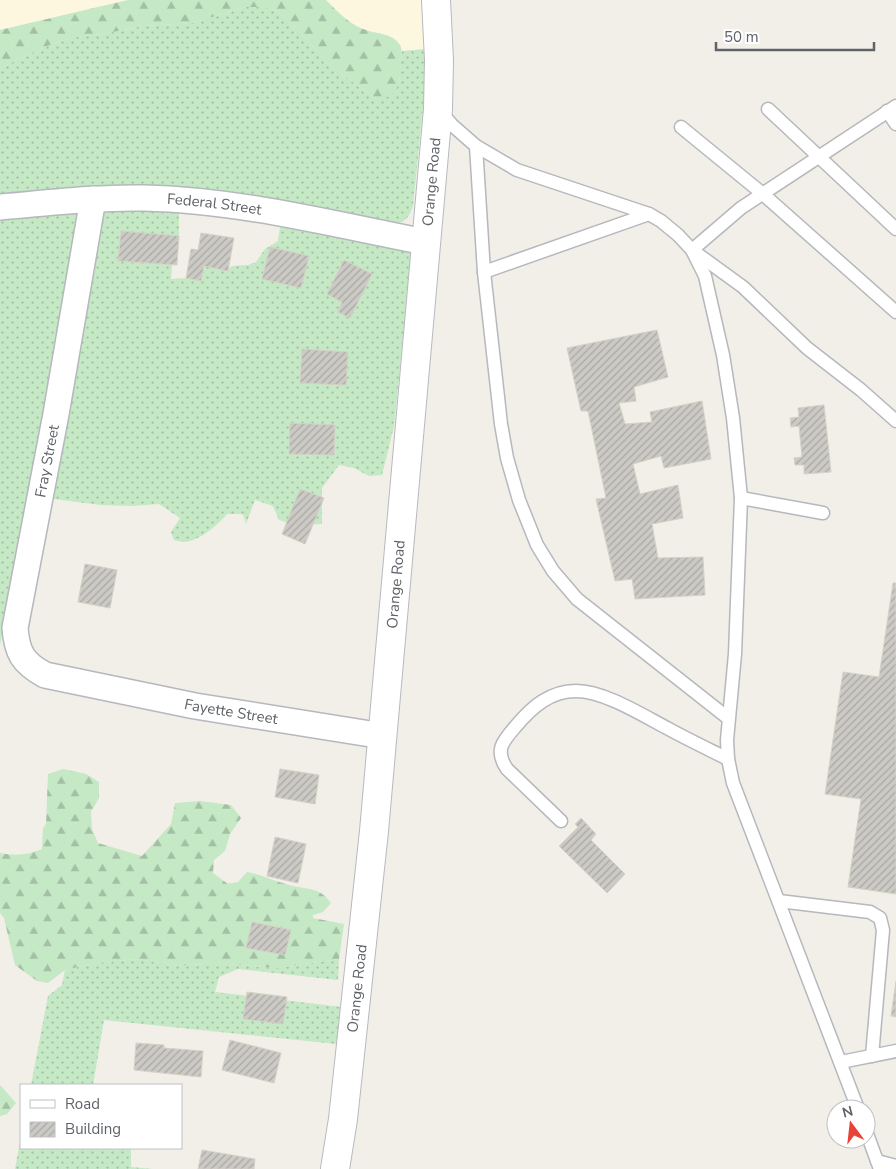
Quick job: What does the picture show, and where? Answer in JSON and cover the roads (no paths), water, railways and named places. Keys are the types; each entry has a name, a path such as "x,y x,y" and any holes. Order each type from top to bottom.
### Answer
{"main road":[{"name":"Orange Road","path":"335,1169 346,1089 373,841 438,109 439,60 436,0"}],"street":[{"name":"Federal Street","path":"0,207 93,199 144,198 209,202 259,209 425,242"},
{"name":"Fray Street","path":"80,682 45,675 32,668 22,657 16,643 15,628 56,414 93,199"},
{"name":"Fayette Street","path":"80,682 195,706 382,736"}],"lane":[{"path":"692,250 741,208 892,108 896,124"},
{"path":"438,109 452,125 476,146 517,170 649,214 661,221 692,250 742,287 807,348 896,420"},
{"path":"768,109 896,229"},
{"path":"681,126 764,194 896,312"},
{"path":"476,146 484,272 501,424 507,458 519,500 537,545 553,571 577,599 728,718"},
{"path":"484,272 649,214"},
{"path":"692,250 705,276 723,355 733,418 741,498 735,654 728,718 728,760 733,783 854,1099"},
{"path":"741,498 823,513"},
{"path":"561,821 507,769 502,762 500,749 503,741 528,712 540,702 557,694 576,691 595,694 634,710 728,760"},
{"path":"778,901 870,912 880,918 884,930 872,1056"},
{"path":"841,1062 896,1051"},
{"path":"873,1149 879,1165 896,1166"}]}
